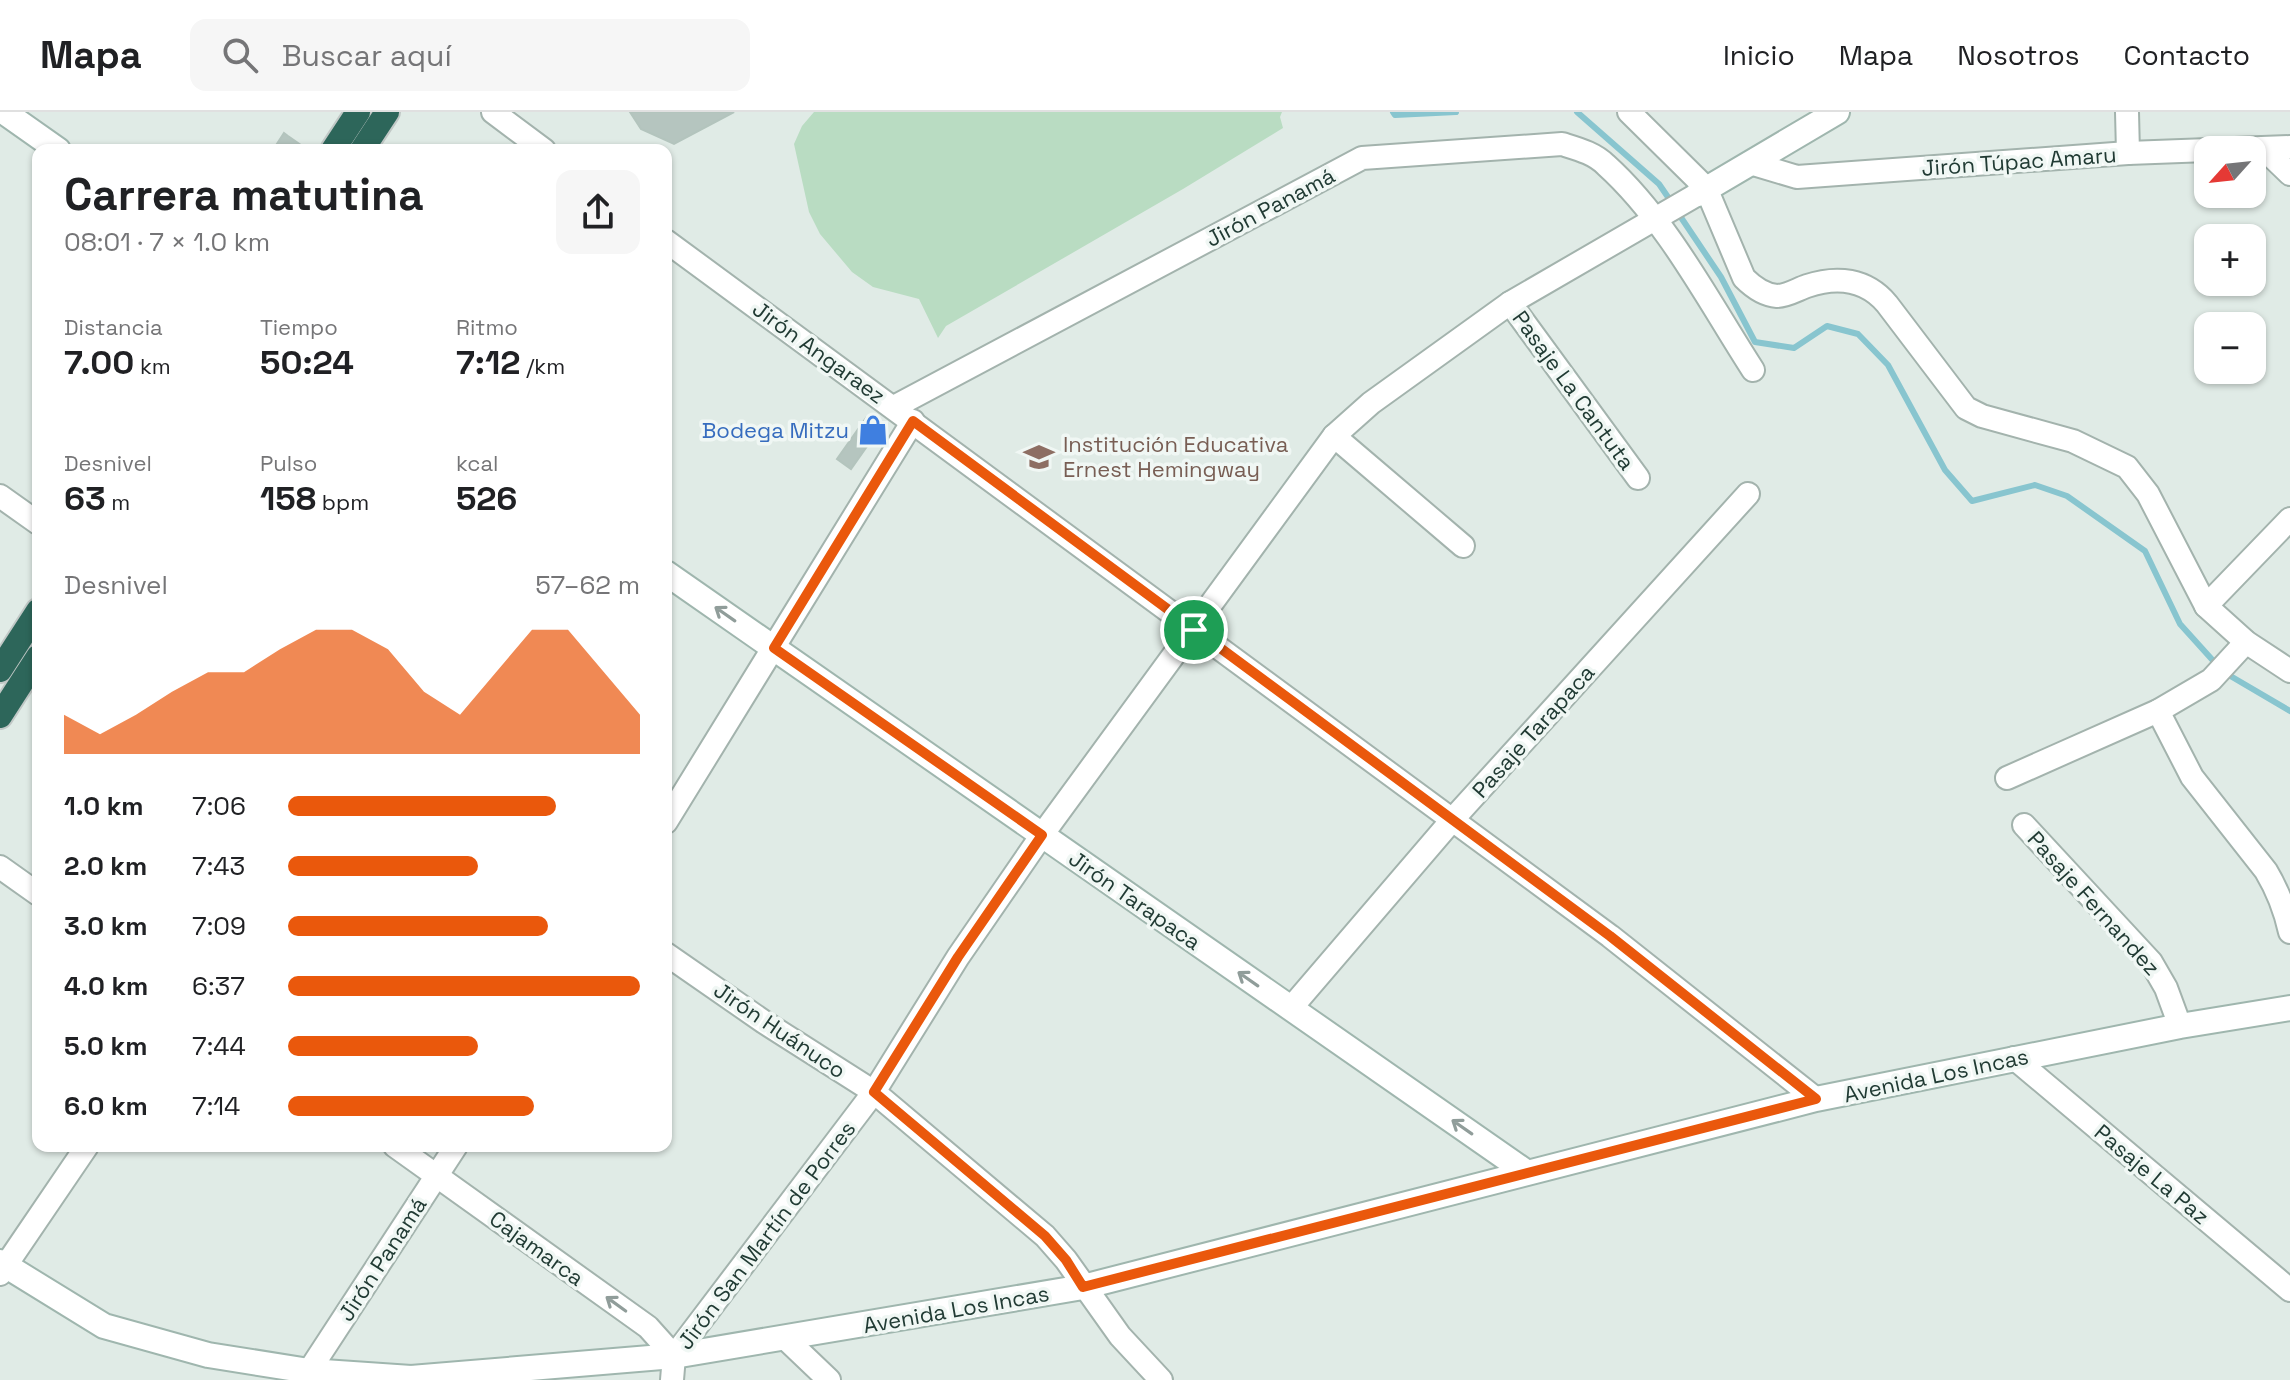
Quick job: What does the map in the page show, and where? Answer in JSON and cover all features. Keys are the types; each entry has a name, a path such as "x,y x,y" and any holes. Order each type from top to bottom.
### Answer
{"highway":[{"path":"337,144 358,112"},
{"path":"366,144 387,112"},
{"path":"0,670 32,620"},
{"path":"0,716 32,666"}],"street":[{"path":"4,112 49,144"},
{"path":"493,112 536,144"},
{"path":"1629,112 1702,191 1744,278 1752,286 1780,296 1819,282 1855,282 1867,287 1878,293 1966,408 1982,416 2073,441 2127,467 2148,494 2206,606 2246,642 2290,671"},
{"path":"1702,191 1837,112"},
{"path":"2127,112 2128,153"},
{"name":"Jirón Panamá","path":"904,414 1362,158 1562,144 1585,151 1605,163 1658,217 1753,370"},
{"name":"Jirón Túpac Amaru","path":"2266,148 2290,147"},
{"name":"Jirón Túpac Amaru","path":"1750,163 1797,177 2194,151"},
{"path":"2266,151 2290,174"},
{"name":"Jirón San Martín de Porres","path":"673,1368 874,1092 958,957 1042,835 1334,436 1371,403 1510,303 1702,191"},
{"name":"Jirón Angaraez","path":"672,250 904,414 1453,819 1610,936 1816,1099"},
{"name":"Pasaje La Cantuta","path":"1510,303 1638,478"},
{"path":"672,812 774,648 904,414"},
{"path":"1334,436 1463,546"},
{"name":"Pasaje Tarapaca","path":"1291,1008 1453,819 1748,494"},
{"path":"0,496 32,519"},
{"path":"2206,606 2290,519"},
{"name":"Jirón Tarapaca","path":"672,577 1526,1172"},
{"path":"2007,778 2158,711 2211,680 2246,642"},
{"path":"2158,711 2192,777 2271,879 2285,908 2290,932"},
{"name":"Pasaje Fernandez","path":"2024,825 2151,962 2166,988 2180,1026"},
{"path":"0,867 32,890"},
{"name":"Jirón Huánuco","path":"672,958 764,1022 874,1092 1045,1236 1120,1336 1161,1380"},
{"name":"Avenida Los Incas","path":"2,1267 104,1326 208,1355 309,1371 411,1378 673,1368 785,1338 1083,1287 1816,1099 2180,1026 2290,1008"},
{"name":"Pasaje La Paz","path":"2014,1058 2290,1290"},
{"path":"2,1267 83,1152"},
{"name":"Cajamarca","path":"404,1152 648,1327 673,1368"},
{"name":"Jirón Panamá","path":"309,1371 452,1152"},
{"path":"785,1338 829,1380"}],"green space":[{"path":"814,112 1282,112 1283,128 946,326 938,338 919,299 873,287 852,272 820,234 809,212 794,144 802,126"}],"building":[{"path":"630,112 734,112 674,144 641,129"},
{"path":"284,133 299,144 277,144"},
{"path":"866,418 875,425 877,432 851,469 837,459"}],"waterway":[{"path":"1393,112 1395,115 1456,112"},
{"path":"1577,112 1659,184 1672,203"},
{"path":"1678,213 1721,277 1755,342 1794,348 1827,326 1858,334 1888,365 1945,470 1972,501 2035,485 2067,496 2145,551 2180,624 2217,665"},
{"path":"2227,674 2290,711"}],"place":[{"name":"Bodega Mitzu","path":"873,430"},
{"name":"Institución Educativa Ernest Hemingway","path":"1039,457"}],"route":[{"path":"913,421 1194,630 1610,936 1816,1099 1083,1287 1066,1260 1045,1236 874,1092 958,957 1042,835 774,648 913,421"}]}
